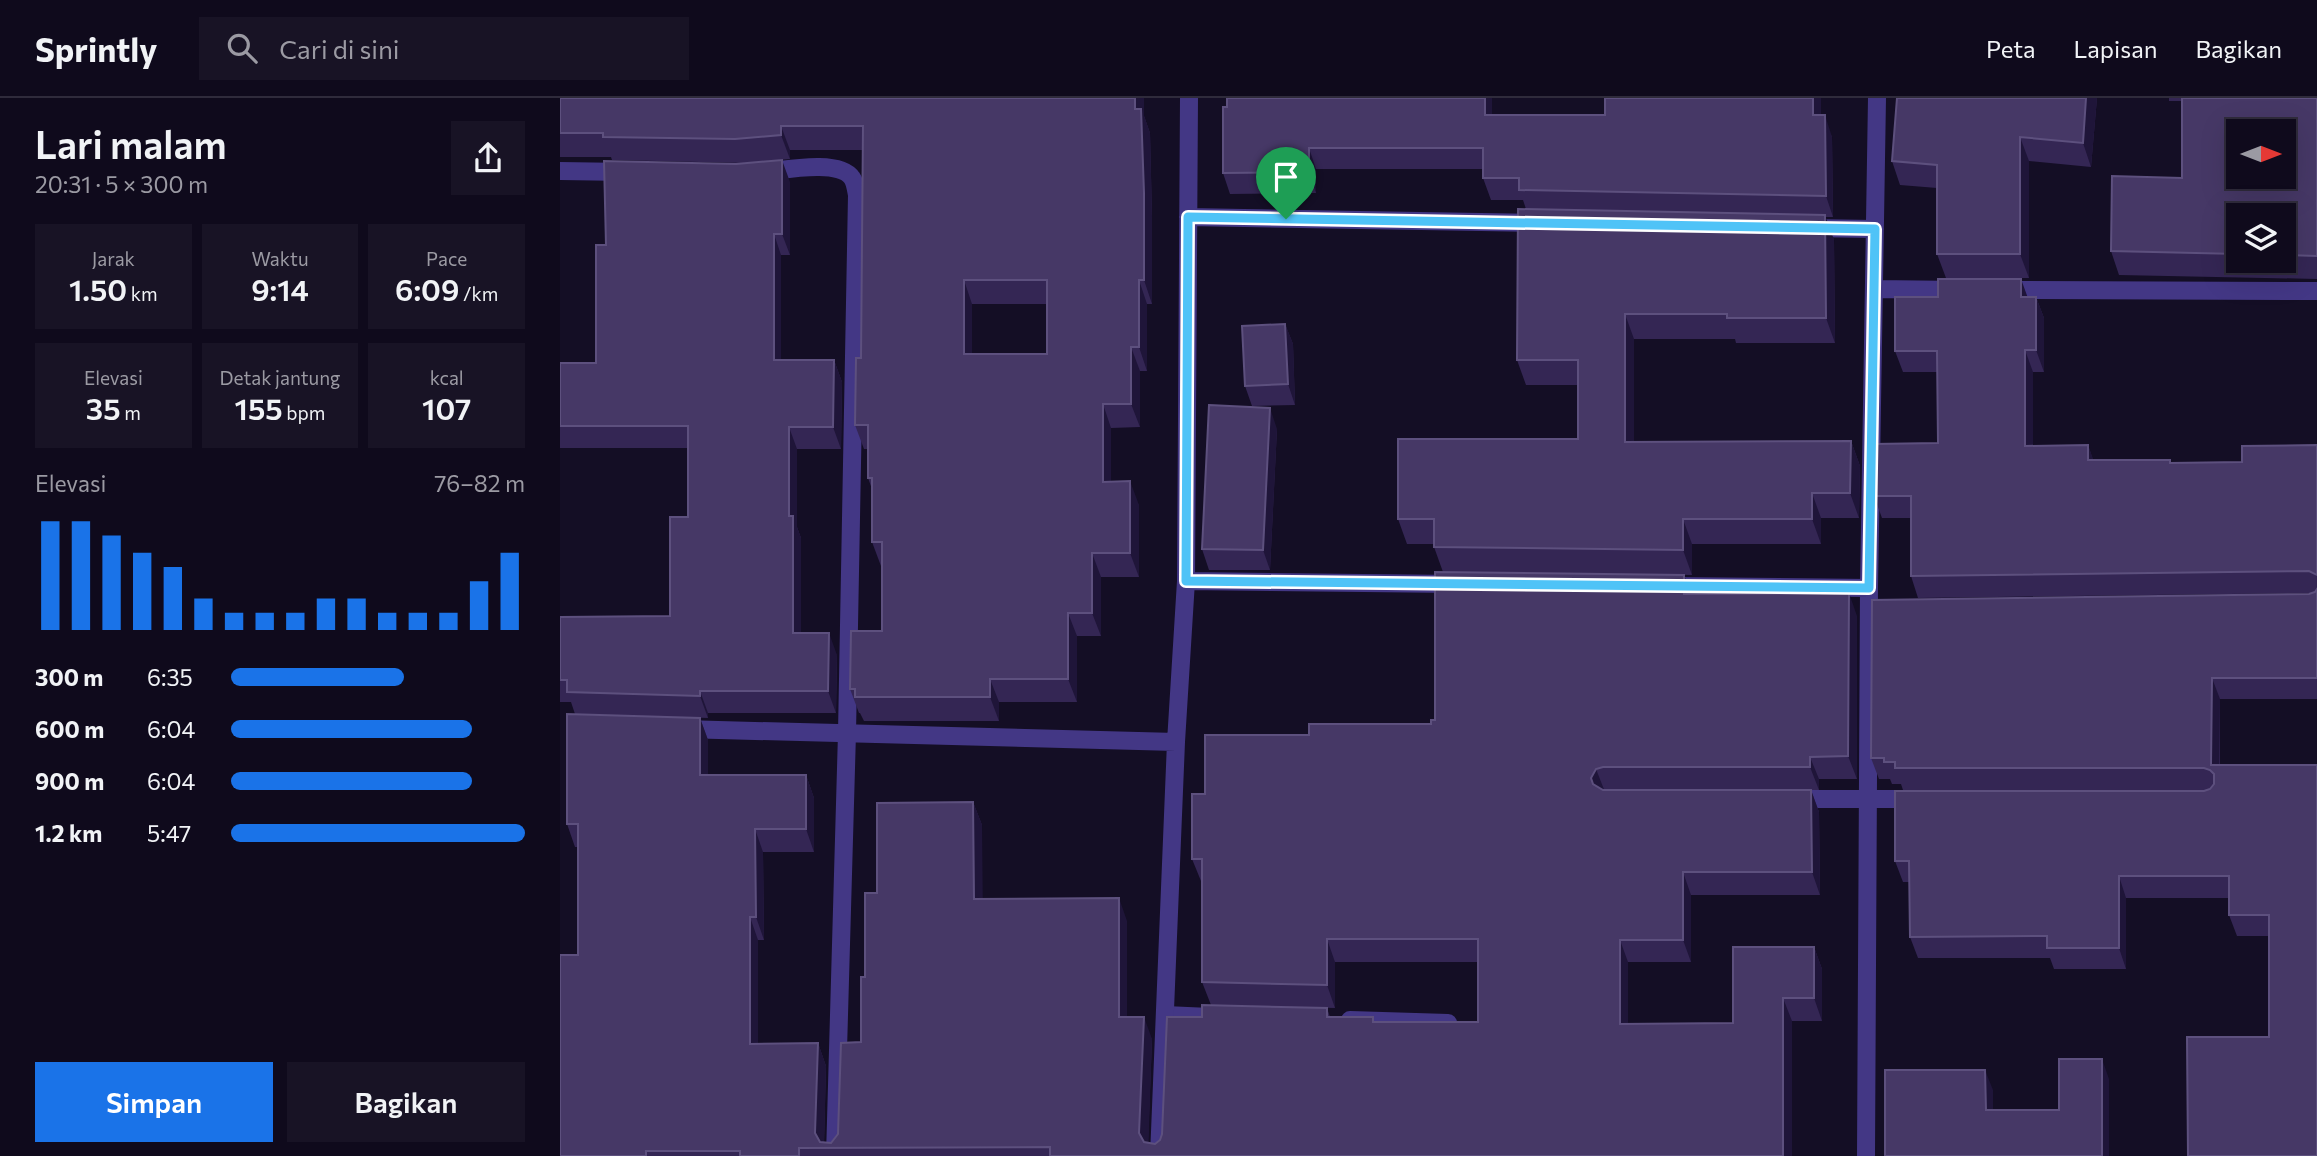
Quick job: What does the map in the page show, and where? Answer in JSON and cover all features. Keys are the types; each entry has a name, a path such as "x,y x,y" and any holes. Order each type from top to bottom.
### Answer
{"street":[{"path":"1158,1156 1176,742 1186,581 1189,98"},
{"path":"1867,1156 1868,799 1876,610 1869,588 1877,98"},
{"path":"744,174 827,167 842,170 853,179 857,195 847,733 835,1156"},
{"path":"560,171 639,172"},
{"path":"1188,217 1559,224"},
{"path":"1792,228 1875,229"},
{"path":"1875,289 2317,291"},
{"path":"1186,581 1479,584"},
{"path":"1646,586 1869,588"},
{"path":"669,728 1176,742"},
{"path":"1774,800 1937,799"},
{"path":"1165,1015 1228,1017"},
{"path":"1336,1020 1458,1023"}],"building":[{"path":"560,98 1135,98 1135,109 1141,109 1144,193 1144,280 1139,280 1139,347 1131,347 1131,404 1103,404 1103,482 1130,481 1130,553 1092,553 1092,613 1068,613 1068,679 990,679 990,697 855,697 855,689 850,689 851,631 882,631 882,542 872,542 872,478 868,478 868,425 855,425 856,358 861,358 863,126 781,126 781,135 735,139 603,137 603,133 560,133","holes":["964,280 1047,280 1047,354 964,354"]},
{"path":"1227,98 1485,98 1485,115 1605,115 1605,98 1813,98 1813,115 1825,115 1826,196 1519,190 1519,178 1483,178 1483,148 1309,148 1309,172 1223,173 1223,107 1227,107"},
{"path":"1897,98 2086,98 2083,143 2020,137 2020,254 1937,254 1937,165 1892,161"},
{"path":"2182,98 2317,98 2317,256 2296,255 2296,203 2226,203 2226,254 2111,251 2112,176 2182,178"},
{"path":"782,160 782,234 774,234 774,360 834,360 833,427 789,427 789,516 793,516 793,633 829,633 828,691 700,691 700,696 567,692 567,680 560,680 560,617 670,616 670,517 688,517 688,426 560,426 560,363 596,363 596,245 606,245 604,161 736,164"},
{"path":"1518,209 1825,215 1826,318 1625,314 1625,442 1851,441 1850,493 1812,493 1812,519 1683,519 1683,550 1434,547 1434,519 1398,519 1398,439 1578,439 1578,360 1517,360"},
{"path":"1938,279 2021,279 2021,297 2036,297 2036,350 2025,350 2025,446 2088,445 2088,460 2170,460 2170,463 2242,462 2242,446 2317,445 2317,575 2309,571 1911,576 1911,496 1874,496 1874,444 1938,443 1937,351 1895,351 1895,297 1938,297"},
{"path":"1285,324 1288,384 1245,386 1242,326"},
{"path":"1209,405 1270,408 1263,550 1202,549"},
{"path":"1435,572 1684,575 1684,594 1849,593 1848,756 1810,757 1810,767 1603,767 1596,769 1591,778 1593,784 1603,790 1811,790 1812,872 1683,872 1683,940 1620,940 1620,1024 1733,1023 1733,947 1814,947 1814,998 1783,998 1783,1156 1050,1156 1050,1147 799,1148 799,1156 740,1156 740,1151 646,1151 646,1156 560,1156 560,955 578,955 578,824 567,824 567,714 700,718 700,775 806,775 806,829 755,829 756,917 750,917 750,1044 818,1043 815,1133 820,1142 831,1143 838,1134 841,1043 861,1042 861,977 865,977 865,893 877,893 877,803 973,802 974,899 1119,898 1119,1017 1144,1017 1139,1133 1144,1142 1155,1144 1162,1134 1167,1017 1202,1017 1202,1005 1327,1008 1327,1017 1373,1017 1373,1022 1478,1022 1478,939 1327,939 1327,985 1202,982 1202,859 1192,859 1192,794 1205,794 1205,735 1309,735 1309,724 1431,724 1431,720 1435,720"},
{"path":"2317,589 2317,678 2212,678 2211,765 2317,765 2317,1156 2188,1156 2187,1037 2269,1037 2269,915 2229,915 2229,876 2119,876 2119,948 2047,948 2047,936 1910,937 1909,861 1895,861 1895,791 2204,791 2214,784 2214,774 2204,768 1895,768 1895,762 1884,762 1884,758 1871,758 1872,600 2309,594"},
{"path":"2059,1059 2102,1059 2102,1156 1885,1156 1885,1070 1985,1070 1986,1110 2059,1110"}],"route":[{"path":"1188,217 1286,219 1875,229 1869,588 1186,581 1188,217"}]}
